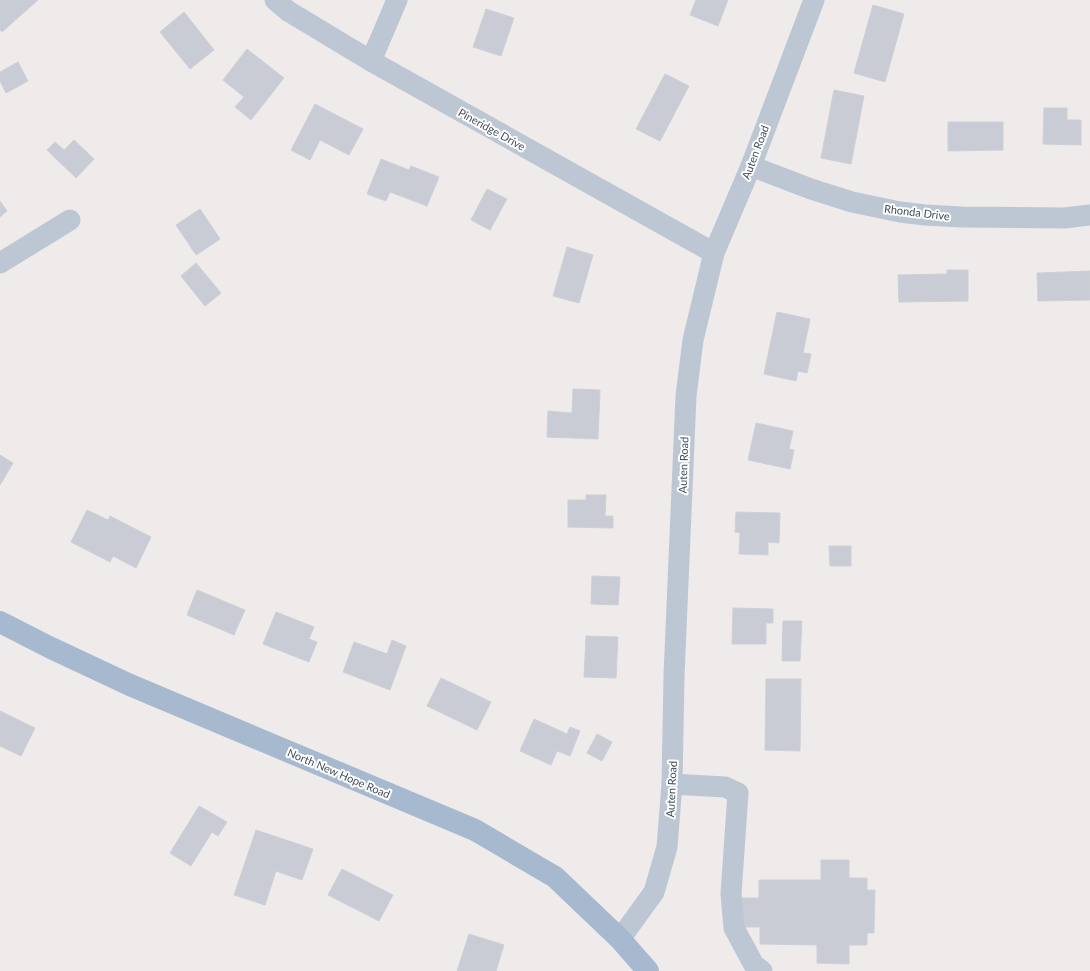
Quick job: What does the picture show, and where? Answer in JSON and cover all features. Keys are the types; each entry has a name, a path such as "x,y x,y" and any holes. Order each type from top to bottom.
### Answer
{"main road":[{"name":"North New Hope Road","path":"0,622 130,685 476,830 555,877 620,939 648,971"}],"street":[{"name":"Pineridge Drive","path":"275,0 288,11 371,61 714,253"},
{"path":"371,61 397,0"},
{"name":"Auten Road","path":"620,939 654,892 667,847 672,784 674,676 686,396 693,340 714,253 751,166 814,0"},
{"name":"Rhonda Drive","path":"751,166 811,189 852,202 912,214 962,217 1064,218 1090,215"},
{"path":"0,262 70,220"},
{"path":"672,784 725,787 738,794 731,894 734,928 754,965 762,971"}],"building":[{"path":"0,0 38,0 2,32 0,30"},
{"path":"696,0 728,0 718,26 690,15"},
{"path":"873,5 904,14 885,82 854,73"},
{"path":"486,9 514,18 501,56 473,47"},
{"path":"184,12 214,50 190,69 160,32"},
{"path":"247,49 284,78 251,120 235,107 244,97 223,80"},
{"path":"18,62 28,81 6,93 0,81 0,72"},
{"path":"665,74 689,86 660,141 636,129"},
{"path":"834,90 864,96 851,164 821,158"},
{"path":"315,104 363,129 349,155 320,140 310,160 291,150"},
{"path":"1044,108 1067,108 1067,120 1081,120 1081,145 1043,144"},
{"path":"948,122 1003,122 1003,150 948,151"},
{"path":"74,140 94,159 76,178 47,150 55,142 64,150"},
{"path":"381,159 409,170 411,166 439,177 427,206 390,192 386,201 367,194"},
{"path":"487,189 507,199 490,230 471,220"},
{"path":"0,201 7,211 0,217"},
{"path":"200,209 220,239 196,255 176,225"},
{"path":"567,247 593,255 579,303 553,296"},
{"path":"196,263 221,293 205,306 181,276"},
{"path":"947,270 968,270 968,301 899,302 898,275 947,274"},
{"path":"1090,271 1090,300 1038,301 1037,273"},
{"path":"777,312 810,319 803,353 811,354 807,373 798,371 796,381 764,374"},
{"path":"573,389 600,390 598,439 547,437 548,411 572,413"},
{"path":"756,423 793,431 789,449 794,450 790,469 748,460"},
{"path":"0,455 13,463 0,485"},
{"path":"586,495 606,495 605,516 613,516 613,528 568,527 568,500 586,500"},
{"path":"87,510 108,520 110,516 151,537 136,568 113,556 110,562 71,542"},
{"path":"736,512 780,513 779,543 768,542 768,555 739,554 740,533 735,532"},
{"path":"829,546 851,546 851,566 830,566"},
{"path":"592,576 620,577 618,605 591,604"},
{"path":"197,590 245,610 234,635 187,615"},
{"path":"733,608 773,609 773,623 766,623 766,644 732,644"},
{"path":"276,612 314,627 309,639 317,642 309,662 263,644"},
{"path":"783,621 802,621 800,661 782,661"},
{"path":"586,636 618,637 616,678 584,677"},
{"path":"392,640 406,646 390,690 343,672 354,642 387,654"},
{"path":"441,678 491,702 477,730 427,706"},
{"path":"766,679 801,679 800,751 765,750"},
{"path":"0,711 35,728 21,756 0,746"},
{"path":"534,719 567,734 570,727 580,731 570,756 557,751 551,765 520,751"},
{"path":"597,734 612,742 602,761 587,753"},
{"path":"199,806 227,822 218,836 212,832 191,866 170,853"},
{"path":"256,830 313,849 302,880 276,871 265,905 234,895"},
{"path":"821,860 849,860 849,878 867,878 867,890 875,890 874,933 867,933 867,945 849,945 849,964 817,963 817,945 760,944 760,927 739,927 739,898 759,898 759,880 821,880"},
{"path":"342,869 393,895 379,921 328,895"},
{"path":"469,934 504,945 496,971 457,971"}]}
